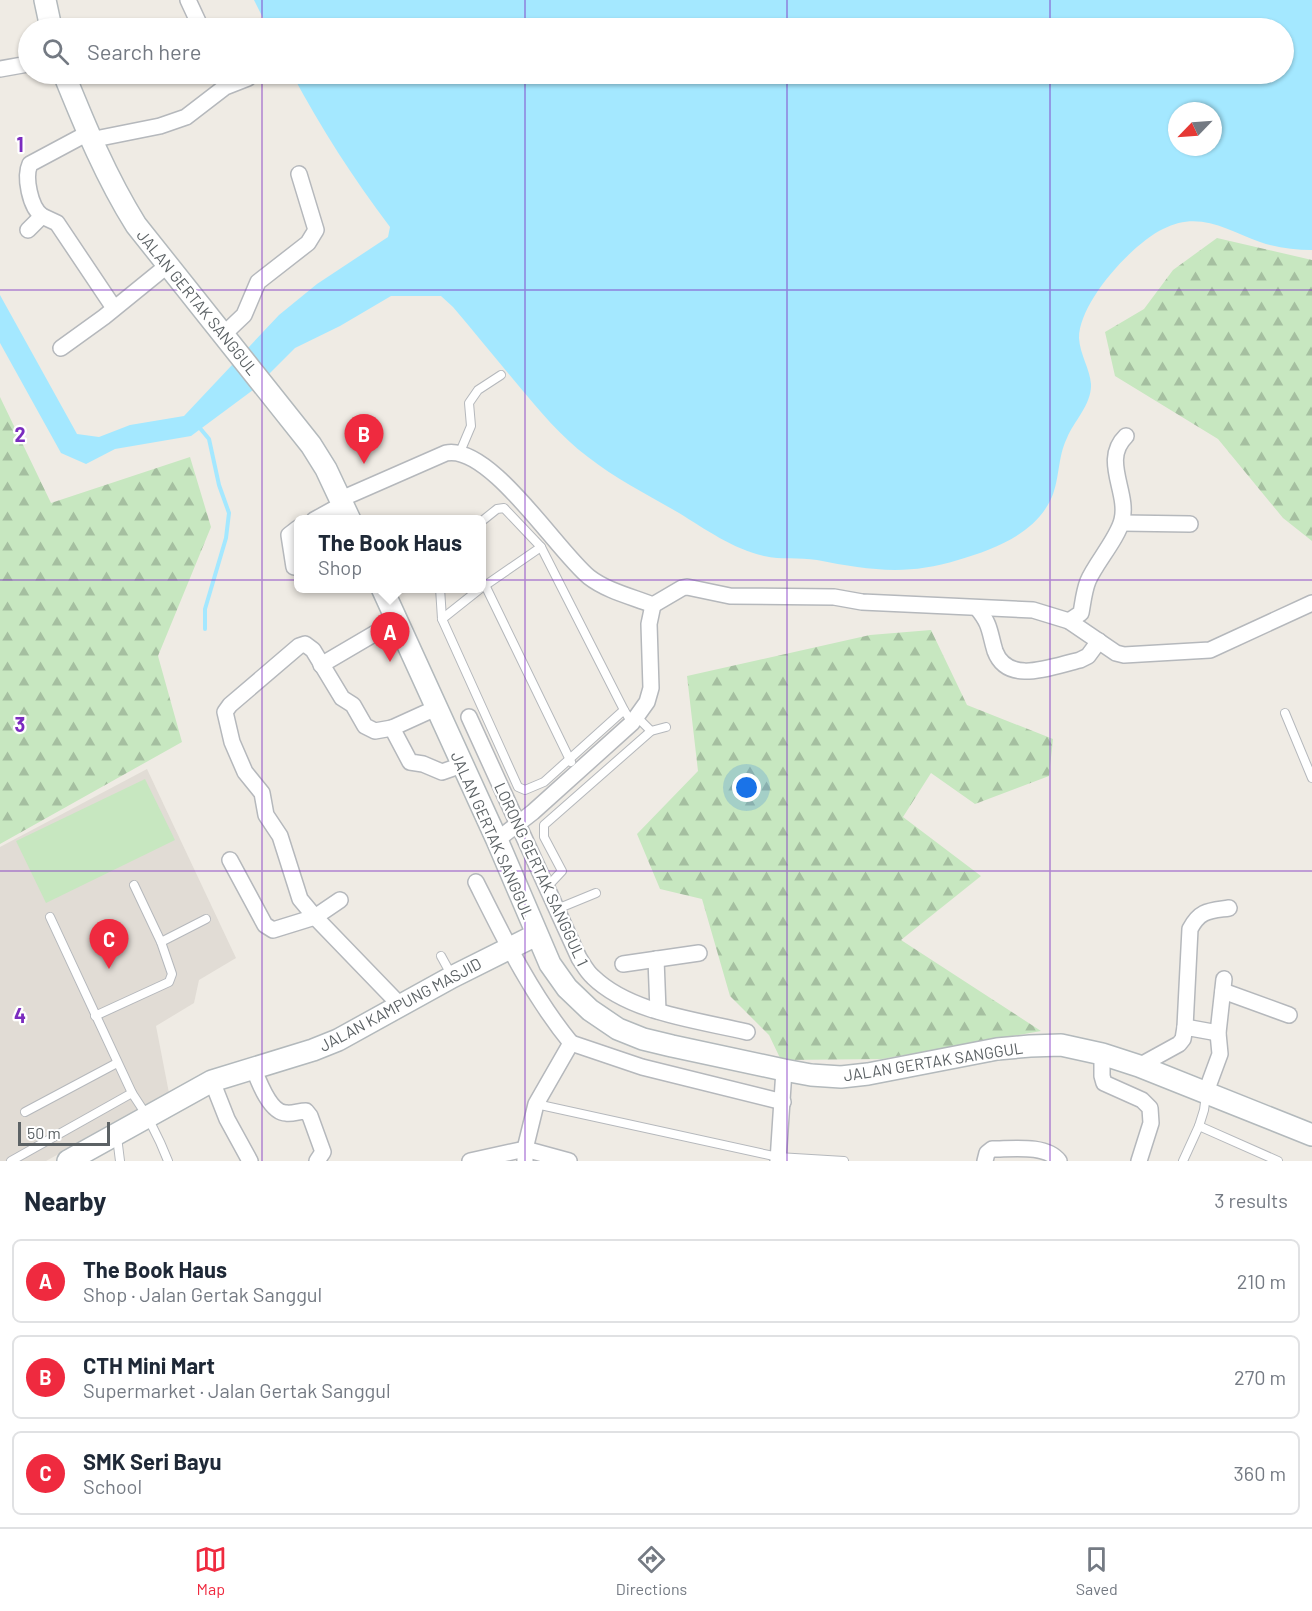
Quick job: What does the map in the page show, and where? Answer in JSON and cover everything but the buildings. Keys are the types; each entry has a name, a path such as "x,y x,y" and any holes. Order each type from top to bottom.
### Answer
{"main road":[{"path":"45,0 49,18"},
{"name":"JALAN GERTAK SANGGUL","path":"68,84 89,137 131,216 311,445 326,469 345,508"},
{"name":"JALAN GERTAK SANGGUL","path":"384,593 497,840 550,964 567,988 590,1010 618,1029 643,1039 672,1046 784,1070 841,1077 868,1074 997,1049 1061,1045 1102,1054 1139,1066 1312,1135"},
{"name":"JALAN KAMPUNG MASJID","path":"68,1161 116,1132 212,1081 314,1050 338,1040 452,977 536,935"}],"street":[{"path":"188,0 196,18"},
{"path":"0,69 18,66"},
{"path":"114,308 57,223 35,212 30,197 28,171 30,164 89,137 160,126 186,117 219,84"},
{"path":"224,334 244,315 258,282 308,243 316,230 299,174"},
{"path":"28,230 42,216"},
{"path":"61,348 104,317 168,265"},
{"path":"1069,621 1081,613 1088,582 1122,523 1122,502 1114,458 1119,443 1126,436"},
{"path":"325,515 345,508 446,453 460,452 502,480 589,577 609,588 653,605"},
{"path":"1122,523 1190,524"},
{"path":"294,531 289,535 294,567"},
{"path":"497,840 533,812 573,766 631,717 650,696 649,624 653,605 682,588 687,587 730,596 821,596 862,602 1033,610 1069,621 1124,655 1210,650 1312,603"},
{"path":"977,608 990,626 998,657 1002,664 1012,670 1023,672 1080,660 1088,656 1099,641"},
{"path":"321,664 396,621"},
{"path":"400,1005 300,899 280,836 266,815 262,793 245,772 232,742 225,712 230,705 299,646 308,645 342,698 353,705 365,726 380,731 392,728 436,708"},
{"name":"LORONG GERTAK SANGGUL 1","path":"469,717 579,958 591,976 610,992 636,1006 747,1032"},
{"path":"392,728 410,762 426,765 442,772 462,765"},
{"path":"230,860 269,929 273,930 315,917 340,900"},
{"path":"476,882 508,948 550,1017 571,1043 642,1067 783,1102"},
{"path":"1139,1066 1179,1044 1183,1039 1190,929 1196,917 1201,914 1210,910 1229,908"},
{"path":"623,964 699,953"},
{"path":"656,959 658,1011"},
{"path":"1206,1092 1220,1054 1218,1033 1223,985 1289,1015"},
{"path":"1185,1027 1218,1033"},
{"path":"525,1155 536,1104 571,1043"},
{"path":"1102,1054 1101,1076 1104,1083 1142,1100 1148,1104 1152,1112 1151,1124 1139,1161"},
{"path":"253,1067 260,1085 279,1112 306,1111 323,1152 317,1161"},
{"path":"778,1159 784,1070"},
{"path":"212,1081 227,1119 250,1161"},
{"path":"987,1156 1039,1156 1051,1153 1059,1161"},
{"path":"470,1161 525,1155 569,1161"}],"lane":[{"path":"460,452 471,426 469,403 478,390 501,375"},
{"path":"486,518 497,509 504,508 541,546 631,717 651,730"},
{"path":"486,585 541,546"},
{"path":"440,593 442,619 518,787 525,790 573,766 486,593"},
{"path":"442,619 475,593"},
{"path":"1285,713 1312,778"},
{"path":"547,887 562,871 544,837 544,825 651,730 666,727"},
{"path":"95,1016 169,982 172,974 161,942 134,885"},
{"path":"557,909 596,893"},
{"path":"50,917 117,1063 132,1093 158,1133 168,1161"},
{"path":"161,942 206,919"},
{"path":"441,956 452,977"},
{"path":"25,1112 117,1063"},
{"path":"1184,1161 1199,1126 1206,1092"},
{"path":"11,1161 132,1093"},
{"path":"536,1104 778,1159 844,1161"},
{"path":"1199,1126 1263,1158 1278,1161"},
{"path":"116,1132 120,1161"}],"shaded area":[{"path":"147,769 236,958 199,980 194,1003 156,1026 169,1093 46,1161 0,1161 0,847"}],"green space":[{"path":"1217,238 1312,260 1312,541 1283,518 1218,439 1115,376 1105,332 1144,309 1173,270"},
{"path":"0,397 51,503 190,457 211,527 158,656 182,742 0,844"},
{"path":"931,630 967,705 1053,739 1049,776 975,804 931,773 903,817 981,876 901,940 1041,1031 882,1059 781,1060 769,1035 730,996 702,899 660,889 637,834 698,771 687,676 870,635"},
{"path":"145,779 175,840 46,903 16,841"}],"water":[{"path":"254,0 1312,0 1312,250 1273,246 1213,224 1189,221 1163,229 1137,247 1097,292 1081,324 1079,338 1090,378 1091,391 1064,446 1053,494 1043,513 1022,532 998,546 958,560 922,568 871,569 810,559 770,557 741,549 720,538 621,480 578,449 542,413 453,307 441,296 391,296 340,326 295,348 253,390 191,436 115,449 86,464 61,453 0,343 0,295 77,434 99,437 130,425 184,416 279,315 317,284 388,237 390,227 338,152 298,84 1294,84 1294,18 263,18"}],"waterway":[{"path":"199,427 209,439 219,485 229,513 226,538 205,609 205,629"}],"place":[{"name":"CTH Mini Mart","path":"364,464"},
{"name":"The Book Haus","path":"390,662"},
{"name":"SMK Seri Bayu","path":"109,969"}]}
